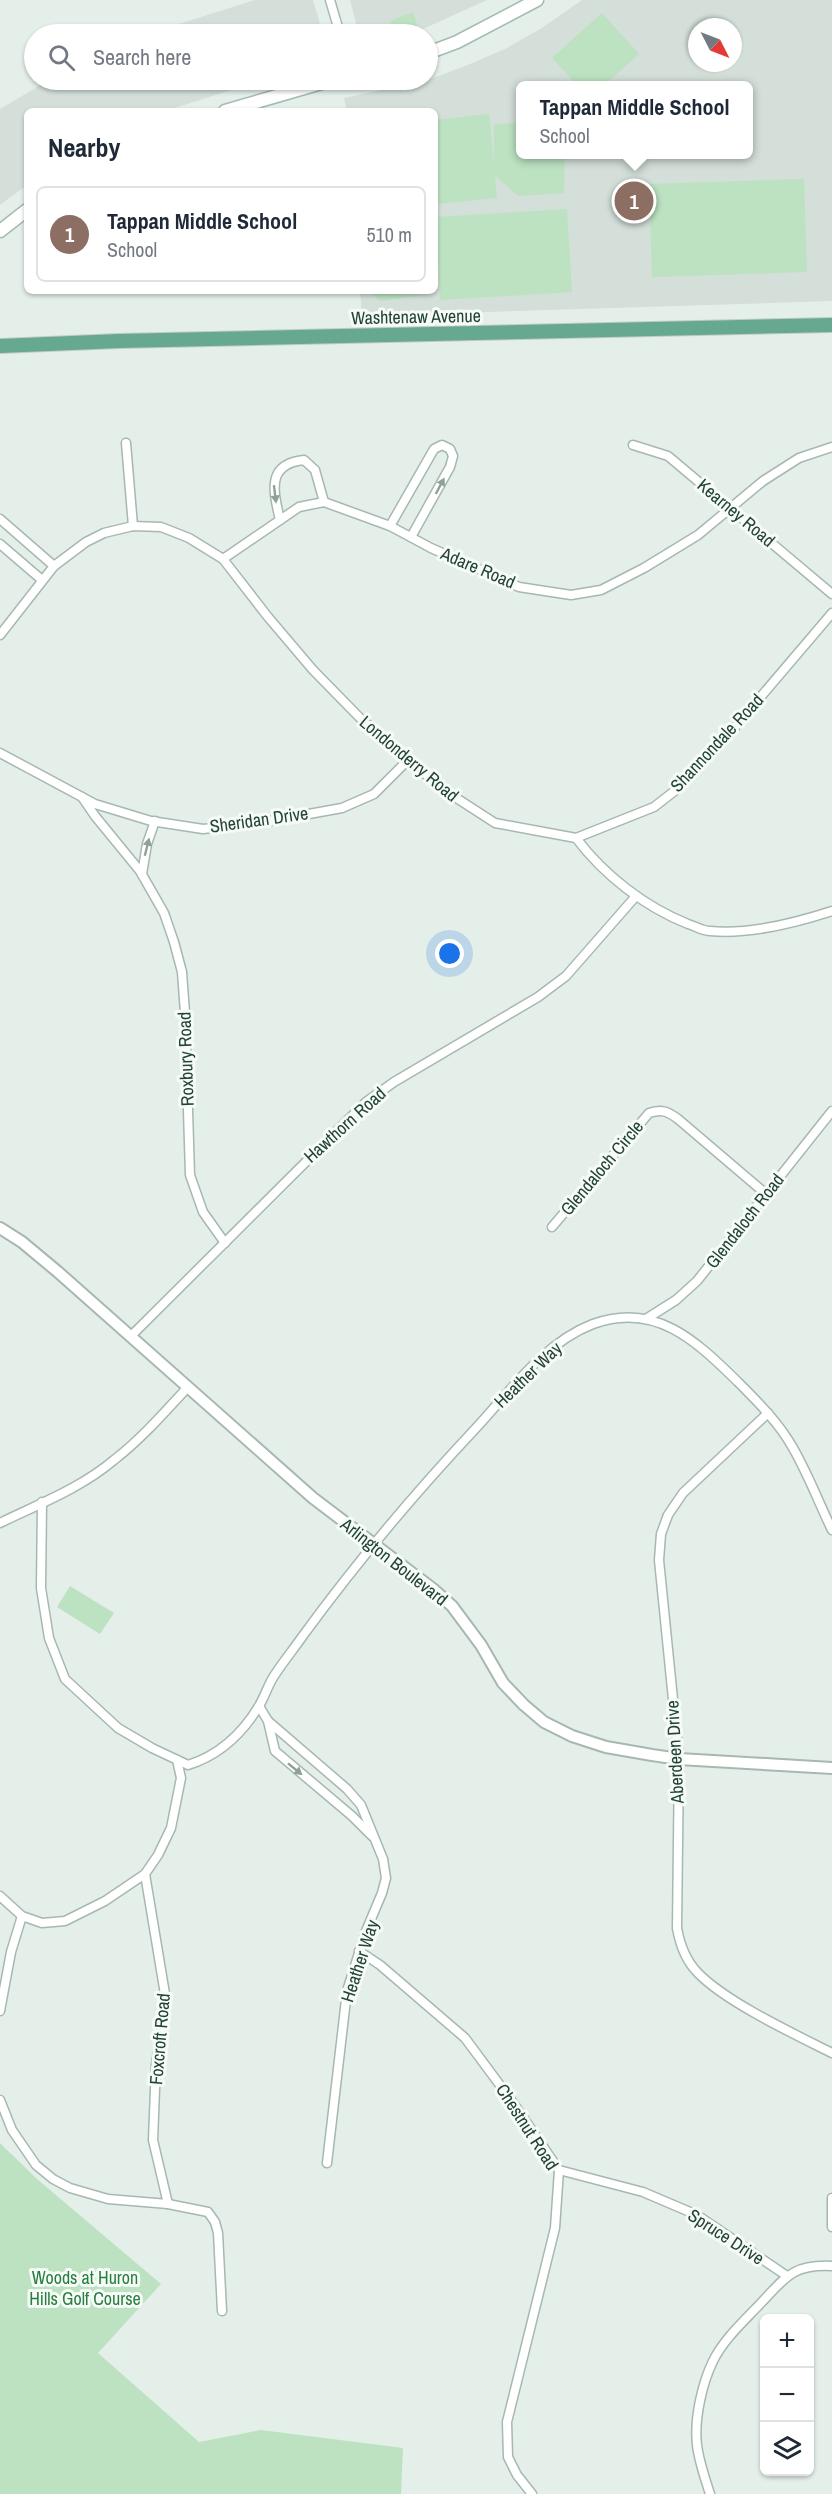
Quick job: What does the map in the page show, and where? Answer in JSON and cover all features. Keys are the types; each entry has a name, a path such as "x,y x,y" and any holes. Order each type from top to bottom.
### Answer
{"main road":[{"path":"438,49 457,42 537,0"},
{"path":"235,108 297,90"},
{"path":"0,231 24,212"},
{"name":"Washtenaw Avenue","path":"0,346 153,340 832,325"}],"street":[{"path":"330,0 337,24"},
{"path":"126,442 133,526"},
{"path":"390,526 434,449 442,445 450,449 453,456 450,467 411,537"},
{"name":"Kearney Road","path":"633,445 668,456 832,594"},
{"name":"Adare Road","path":"324,502 390,526 431,548 519,587 571,595 601,590 644,568 698,535 761,482 799,458 832,447"},
{"path":"223,560 299,507 324,502 315,470 304,460 293,461 275,478 273,489 280,520"},
{"path":"0,519 54,566"},
{"name":"Londonderry Road","path":"0,635 54,566 86,542 104,533 133,526 161,527 189,538 223,560 313,670 361,719 452,796 495,824 576,838"},
{"path":"0,544 42,580"},
{"name":"Shannondale Road","path":"576,838 654,807 681,786 724,740 832,613"},
{"name":"Sheridan Drive","path":"0,753 95,804 155,821 203,829 342,808 374,794 408,760"},
{"name":"Roxbury Road","path":"81,796 142,874 164,913 182,972 188,1062 190,1175 203,1212 225,1243"},
{"path":"142,874 147,844 155,821"},
{"path":"576,838 590,857 636,896 674,918 708,932 744,931 832,910"},
{"name":"Hawthorn Road","path":"130,1336 366,1102 424,1064 538,997 566,976 636,896"},
{"name":"Glendaloch Circle","path":"552,1227 649,1113 658,1110 666,1110 678,1119 766,1194"},
{"name":"Glendaloch Road","path":"646,1319 676,1300 697,1281 832,1111"},
{"name":"Arlington Boulevard","path":"0,1228 40,1257 313,1498 452,1606 481,1645 509,1690 544,1722 572,1736 606,1747 679,1759 832,1768"},
{"name":"Heather Way","path":"177,1760 188,1765 207,1760 229,1745 259,1706 274,1677 373,1544 545,1354 562,1341 593,1324 617,1318 646,1319 681,1332 702,1348 768,1413 792,1446 832,1530"},
{"path":"0,1523 85,1480 114,1461 187,1388"},
{"name":"Aberdeen Drive","path":"768,1413 683,1493 668,1515 661,1534 659,1560 679,1759 677,1928 680,1945 687,1960 698,1973 738,2002 832,2053"},
{"path":"0,1896 22,1916 42,1923 65,1921 105,1901 145,1874 158,1855 171,1828 181,1778 177,1760 118,1728 65,1680 49,1638 41,1588 42,1502"},
{"name":"Heather Way","path":"259,1706 268,1721 361,1804 383,1859 386,1878 377,1910 359,1951 347,1991 334,2085 327,2163"},
{"name":"Heather Way","path":"268,1721 275,1751 352,1816 375,1839"},
{"name":"Foxcroft Road","path":"145,1874 166,2000 156,2064 153,2140 168,2204"},
{"path":"0,2011 11,1952 22,1916"},
{"name":"Chestnut Road","path":"359,1951 380,1965 465,2038 559,2170 555,2228 507,2422 508,2457 517,2475 532,2494"},
{"path":"0,2100 12,2130 36,2165 53,2179 70,2188 108,2199 168,2204 208,2212 215,2222 218,2234 222,2311"},
{"name":"Spruce Drive","path":"559,2170 643,2192 697,2215 787,2277"},
{"path":"832,2198 832,2227"},
{"path":"710,2494 696,2444 698,2418 710,2368 731,2334 787,2277 798,2269 817,2265 832,2266"}],"shaded area":[{"path":"255,0 313,0 320,24 179,24"},
{"path":"350,0 487,0 434,24 356,24"},
{"path":"582,0 832,0 832,301 362,316 360,294 438,294 438,108 346,108 344,98 381,90 438,90 438,76 505,49 542,28"},
{"path":"32,90 231,90 174,108 24,108 24,187 0,205 0,109"}],"green space":[{"path":"413,12 417,24 391,24 390,21"},
{"path":"602,13 639,54 609,81 573,81 552,58"},
{"path":"489,114 494,164 494,124 516,123 516,159 565,159 564,193 518,196 495,176 497,198 438,204 438,120"},
{"path":"804,179 807,272 652,277 649,184"},
{"path":"567,209 572,292 440,300 438,217"},
{"path":"372,294 431,294 381,301"},
{"path":"70,1586 114,1613 100,1634 57,1607"},
{"name":"Woods at Huron Hills Golf Course","path":"0,2143 37,2179 161,2284 98,2353 199,2442 261,2430 403,2448 401,2494 0,2494"}],"place":[{"name":"Tappan Middle School","path":"634,201"}]}
